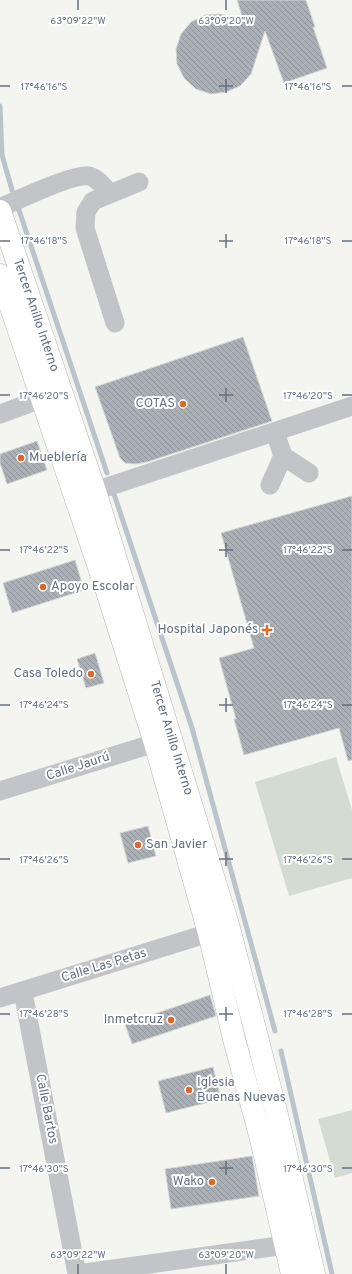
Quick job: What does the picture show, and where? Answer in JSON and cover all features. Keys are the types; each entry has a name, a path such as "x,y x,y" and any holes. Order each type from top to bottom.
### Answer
{"main road":[{"name":"Tercer Anillo Interno","path":"0,209 95,491 229,928 277,1115 314,1274"},
{"name":"Tercer Anillo Interno","path":"0,274 105,585 152,733 209,933 261,1139 292,1274"},
{"path":"14,315 30,340 36,354 53,408 77,475 82,483 95,491 90,503 89,519 122,612 136,659 142,681 152,733"},
{"path":"155,685 160,734 212,912 209,933 218,942 221,948 250,1060 260,1084 277,1115"},
{"path":"244,1075 252,1086 257,1098 276,1176 280,1182 286,1185 293,1184"},
{"path":"286,1245 290,1247 296,1255 300,1274"}],"street":[{"path":"0,209 32,194 79,177 89,176 94,178 110,194"},
{"path":"115,323 85,228 86,212 93,201 139,182"},
{"path":"0,414 42,399"},
{"path":"95,491 352,406"},
{"path":"274,432 283,456 309,473"},
{"path":"270,485 283,456"},
{"name":"Calle Jaurú","path":"0,791 152,733"},
{"name":"Calle Las Petas","path":"0,998 209,933"},
{"name":"Calle Bartos","path":"23,992 78,1274"},
{"path":"78,1274 286,1245"}],"shaded area":[{"path":"336,757 352,810 352,878 289,896 255,782"},
{"path":"352,1110 352,1173 335,1178 318,1119"}],"building":[{"path":"237,0 306,0 315,27 313,27 327,68 284,83 265,31 251,74 240,86 226,92 211,94 196,89 184,78 177,64 176,49 181,34 191,22 205,15 221,14 244,22"},
{"name":"COTAS","path":"243,337 272,421 147,462 135,464 125,463 120,458 95,387"},
{"name":"Mueblería","path":"37,441 47,470 7,484 0,463 0,454"},
{"path":"352,496 352,760 348,761 339,728 244,755 234,719 236,719 219,658 254,648 221,533"},
{"name":"Apoyo Escolar","path":"75,560 84,590 12,613 3,583"},
{"name":"Casa Toledo","path":"95,653 104,683 86,688 77,659"},
{"name":"San Javier","path":"148,826 156,856 128,863 120,833"},
{"name":"Inmetcruz","path":"210,995 216,1016 132,1044 125,1024"},
{"name":"Iglesia Buenas Nuevas","path":"213,1067 221,1099 166,1113 158,1081"},
{"name":"Wako","path":"252,1156 259,1196 171,1209 165,1169"}],"waterway":[{"path":"0,106 2,155 12,190"},
{"path":"19,210 107,473"},
{"path":"114,494 192,728 275,1031"},
{"path":"281,1051 332,1274"}],"place":[{"name":"COTAS","path":"183,404"},
{"name":"Mueblería","path":"21,458"},
{"name":"Apoyo Escolar","path":"43,587"},
{"name":"Hospital Japonés","path":"267,630"},
{"name":"Casa Toledo","path":"91,674"},
{"name":"San Javier","path":"138,845"},
{"name":"Inmetcruz","path":"171,1020"},
{"name":"Iglesia Buenas Nuevas","path":"189,1090"},
{"name":"Wako","path":"212,1182"}]}
